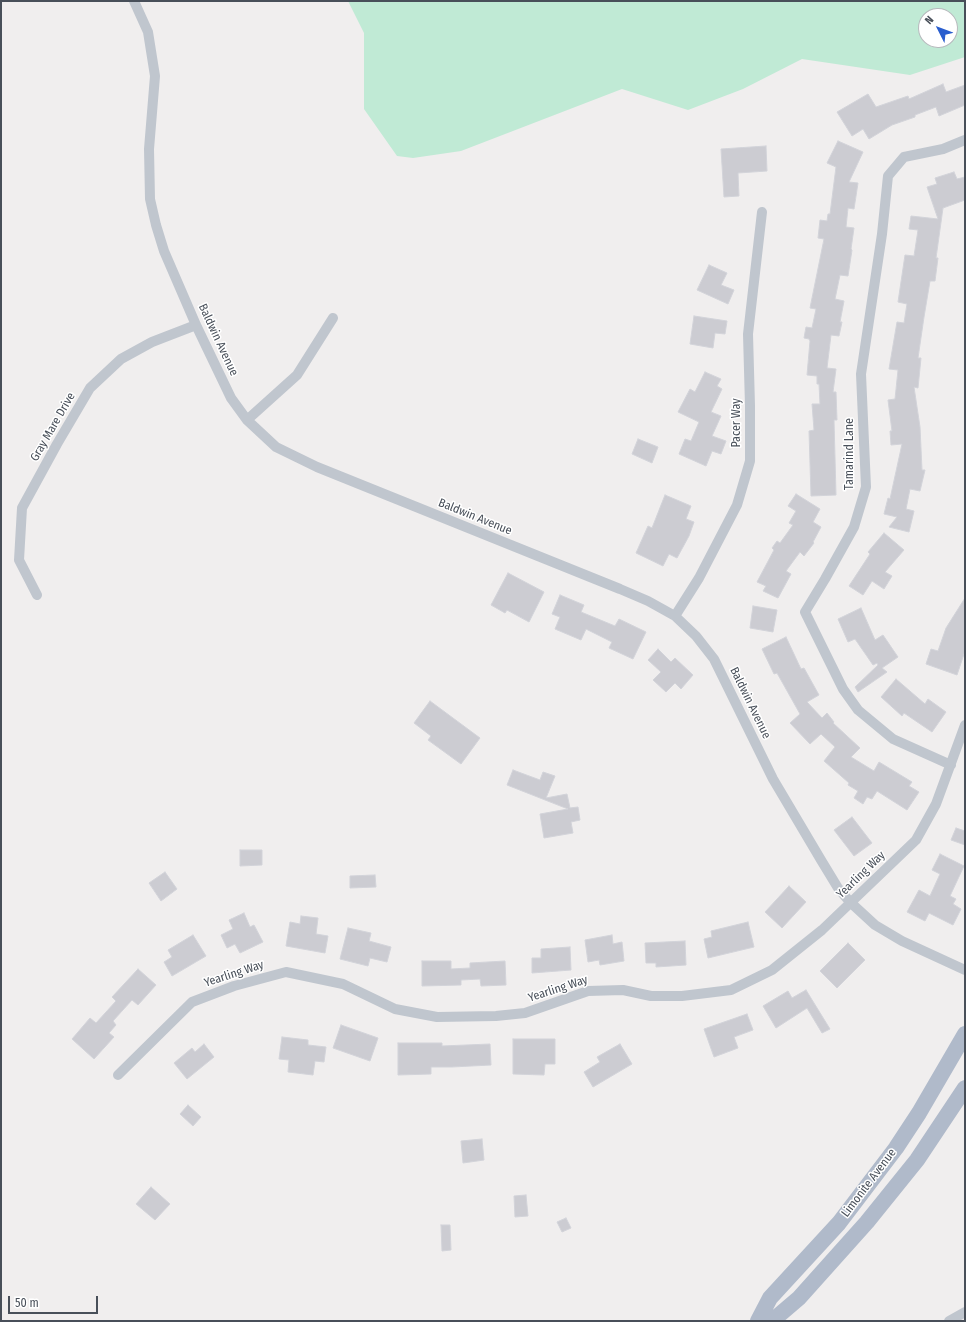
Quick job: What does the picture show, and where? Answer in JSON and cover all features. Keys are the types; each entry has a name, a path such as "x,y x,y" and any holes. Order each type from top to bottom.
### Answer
{"main road":[{"name":"Limonite Avenue","path":"758,1321 770,1298 839,1223 896,1148 920,1113 965,1034"},
{"name":"Limonite Avenue","path":"772,1321 799,1298 867,1222 917,1160 965,1088"}],"street":[{"name":"Baldwin Avenue","path":"134,1 148,32 155,76 149,149 150,199 156,225 164,250 196,325 231,398 247,420 276,447 317,467 620,589 648,601 674,616 696,636 714,659 772,779 838,888 850,902 875,925 895,937 965,970"},
{"name":"Tamarind Lane","path":"951,765 893,739 858,710 843,689 805,612 826,579 854,527 866,487 861,374 882,234 888,176 904,157 943,149 965,140"},
{"name":"Pacer Way","path":"674,616 699,578 737,504 750,461 748,334 762,212"},
{"path":"247,420 297,374 333,318"},
{"name":"Gray Mare Drive","path":"37,595 19,560 22,508 68,425 90,388 121,359 152,342 196,325"},
{"name":"Yearling Way","path":"118,1075 192,1002 234,986 286,972 343,984 395,1009 437,1016 496,1016 525,1013 588,991 623,990 651,996 682,996 731,990 772,970 822,930 916,840 936,804 965,725"},
{"path":"949,1321 965,1312"}],"green space":[{"path":"348,1 965,1 965,57 910,75 802,59 743,89 688,110 622,89 461,151 413,158 397,156 364,109 364,33"}],"building":[{"path":"943,84 946,92 965,85 965,105 939,116 936,107 915,115 915,117 892,125 869,139 863,129 852,136 837,112 868,94 876,107 908,96 909,99"},
{"path":"838,141 863,152 849,182 858,183 854,209 848,208 846,227 854,228 852,250 848,276 840,275 835,299 844,301 840,322 842,322 839,336 831,335 827,368 836,369 833,392 836,392 837,420 834,420 836,495 811,496 809,431 814,430 812,404 820,404 817,376 807,375 810,341 809,339 804,338 806,327 812,328 816,309 810,308 824,239 818,238 820,220 827,221 828,214 830,214 836,167 827,163"},
{"path":"766,146 767,171 738,173 739,196 724,197 721,149"},
{"path":"954,172 957,179 965,177 965,200 943,208 936,258 938,258 935,281 930,281 918,358 921,358 918,388 914,387 920,427 922,470 925,470 920,491 910,489 906,509 914,511 909,532 889,527 897,517 884,514 888,498 890,499 902,444 891,445 890,431 892,431 888,400 895,399 898,370 889,369 897,322 904,323 907,304 898,302 905,255 914,256 918,230 909,229 911,216 938,219 927,187 937,184 935,178"},
{"path":"709,265 727,273 721,285 734,290 728,304 697,290"},
{"path":"694,316 727,321 725,334 715,333 713,348 690,344"},
{"path":"705,372 721,379 717,386 722,389 711,412 721,416 712,436 726,441 721,454 712,451 706,466 679,454 685,439 691,441 699,422 678,412 690,389 695,392"},
{"path":"638,439 658,447 652,463 632,454"},
{"path":"796,494 820,509 813,522 821,527 813,542 814,543 804,556 800,552 786,571 791,574 778,598 763,591 766,586 757,582 774,550 772,548 777,541 780,543 793,525 789,523 796,511 788,506"},
{"path":"665,495 691,506 686,519 694,522 689,536 677,558 669,554 663,566 636,553 648,526 652,528"},
{"path":"884,533 904,550 885,572 892,576 884,589 872,581 863,595 849,586 870,554 868,552"},
{"path":"508,573 544,592 529,622 507,610 505,613 491,605"},
{"path":"560,595 584,605 581,612 615,626 619,619 646,632 633,659 609,648 612,642 586,629 581,640 555,629 560,617 552,614"},
{"path":"965,598 965,651 957,675 926,664 931,649 938,651 946,628"},
{"path":"753,606 777,610 773,632 750,628"},
{"path":"861,608 875,640 883,635 898,657 882,668 887,672 858,692 855,687 878,665 877,663 873,665 855,639 848,642 838,619"},
{"path":"786,637 801,669 804,668 819,695 807,702 822,718 827,713 834,722 833,723 860,748 851,757 874,771 879,762 912,782 909,786 919,792 907,810 877,791 872,799 867,797 863,804 854,798 858,791 848,785 849,783 824,761 835,747 821,734 810,744 790,723 800,714 777,673 774,674 762,649"},
{"path":"658,649 671,662 675,658 693,675 681,689 675,683 666,692 653,680 661,672 648,660"},
{"path":"896,679 925,704 928,699 946,712 932,732 904,713 902,716 881,697"},
{"path":"430,701 480,738 461,764 428,740 431,736 414,723"},
{"path":"513,770 540,780 543,772 555,776 546,798 567,794 570,808 578,807 580,820 571,822 573,833 544,838 540,814 568,809 507,785"},
{"path":"852,817 872,843 854,856 834,830"},
{"path":"956,828 965,831 965,845 951,840"},
{"path":"240,850 262,850 262,865 240,866"},
{"path":"940,854 964,866 950,896 956,899 953,904 961,909 953,925 929,913 925,921 907,912 919,890 930,896 940,874 932,870"},
{"path":"165,872 177,889 161,901 149,883"},
{"path":"375,875 376,887 350,888 350,876"},
{"path":"789,886 806,902 782,928 765,912"},
{"path":"244,913 250,927 254,925 263,942 240,953 235,944 227,948 221,935 233,929 229,920"},
{"path":"301,916 318,918 316,934 328,936 325,953 286,946 290,922 300,924"},
{"path":"748,922 754,947 708,958 704,939 712,937 711,931"},
{"path":"348,928 371,933 369,941 391,947 387,962 370,958 368,966 340,959"},
{"path":"193,935 206,956 172,976 164,962 172,957 168,950"},
{"path":"612,935 613,944 622,942 624,961 600,965 599,960 588,962 585,940"},
{"path":"685,941 686,965 656,967 656,963 646,963 645,943"},
{"path":"848,943 865,960 837,988 820,971"},
{"path":"570,947 571,970 532,973 532,958 541,958 541,949"},
{"path":"422,961 451,961 451,969 470,968 470,963 505,961 506,985 481,986 480,979 461,980 461,985 422,986"},
{"path":"138,969 156,985 138,1005 132,1000 113,1021 116,1025 109,1033 114,1037 94,1059 72,1039 90,1018 96,1023 116,1001 112,997"},
{"path":"806,990 830,1029 822,1033 807,1008 776,1028 763,1006 788,991 792,998"},
{"path":"747,1014 753,1030 734,1037 738,1048 714,1057 704,1029"},
{"path":"341,1025 378,1038 370,1061 333,1048"},
{"path":"282,1037 308,1040 308,1045 326,1047 324,1062 315,1061 313,1075 288,1072 289,1060 279,1059"},
{"path":"513,1039 555,1039 555,1064 545,1064 544,1075 513,1074"},
{"path":"398,1043 442,1043 442,1046 490,1044 491,1065 431,1067 431,1074 398,1075"},
{"path":"204,1044 214,1057 187,1079 174,1063 192,1048 195,1052"},
{"path":"620,1044 632,1064 593,1087 584,1072 600,1062 597,1057"},
{"path":"188,1105 201,1117 193,1126 180,1114"},
{"path":"482,1139 484,1160 463,1163 461,1141"},
{"path":"151,1187 170,1204 155,1220 136,1204"},
{"path":"526,1195 528,1216 515,1217 514,1196"},
{"path":"566,1218 571,1228 562,1232 557,1222"},
{"path":"441,1225 450,1225 451,1250 442,1251"}]}
